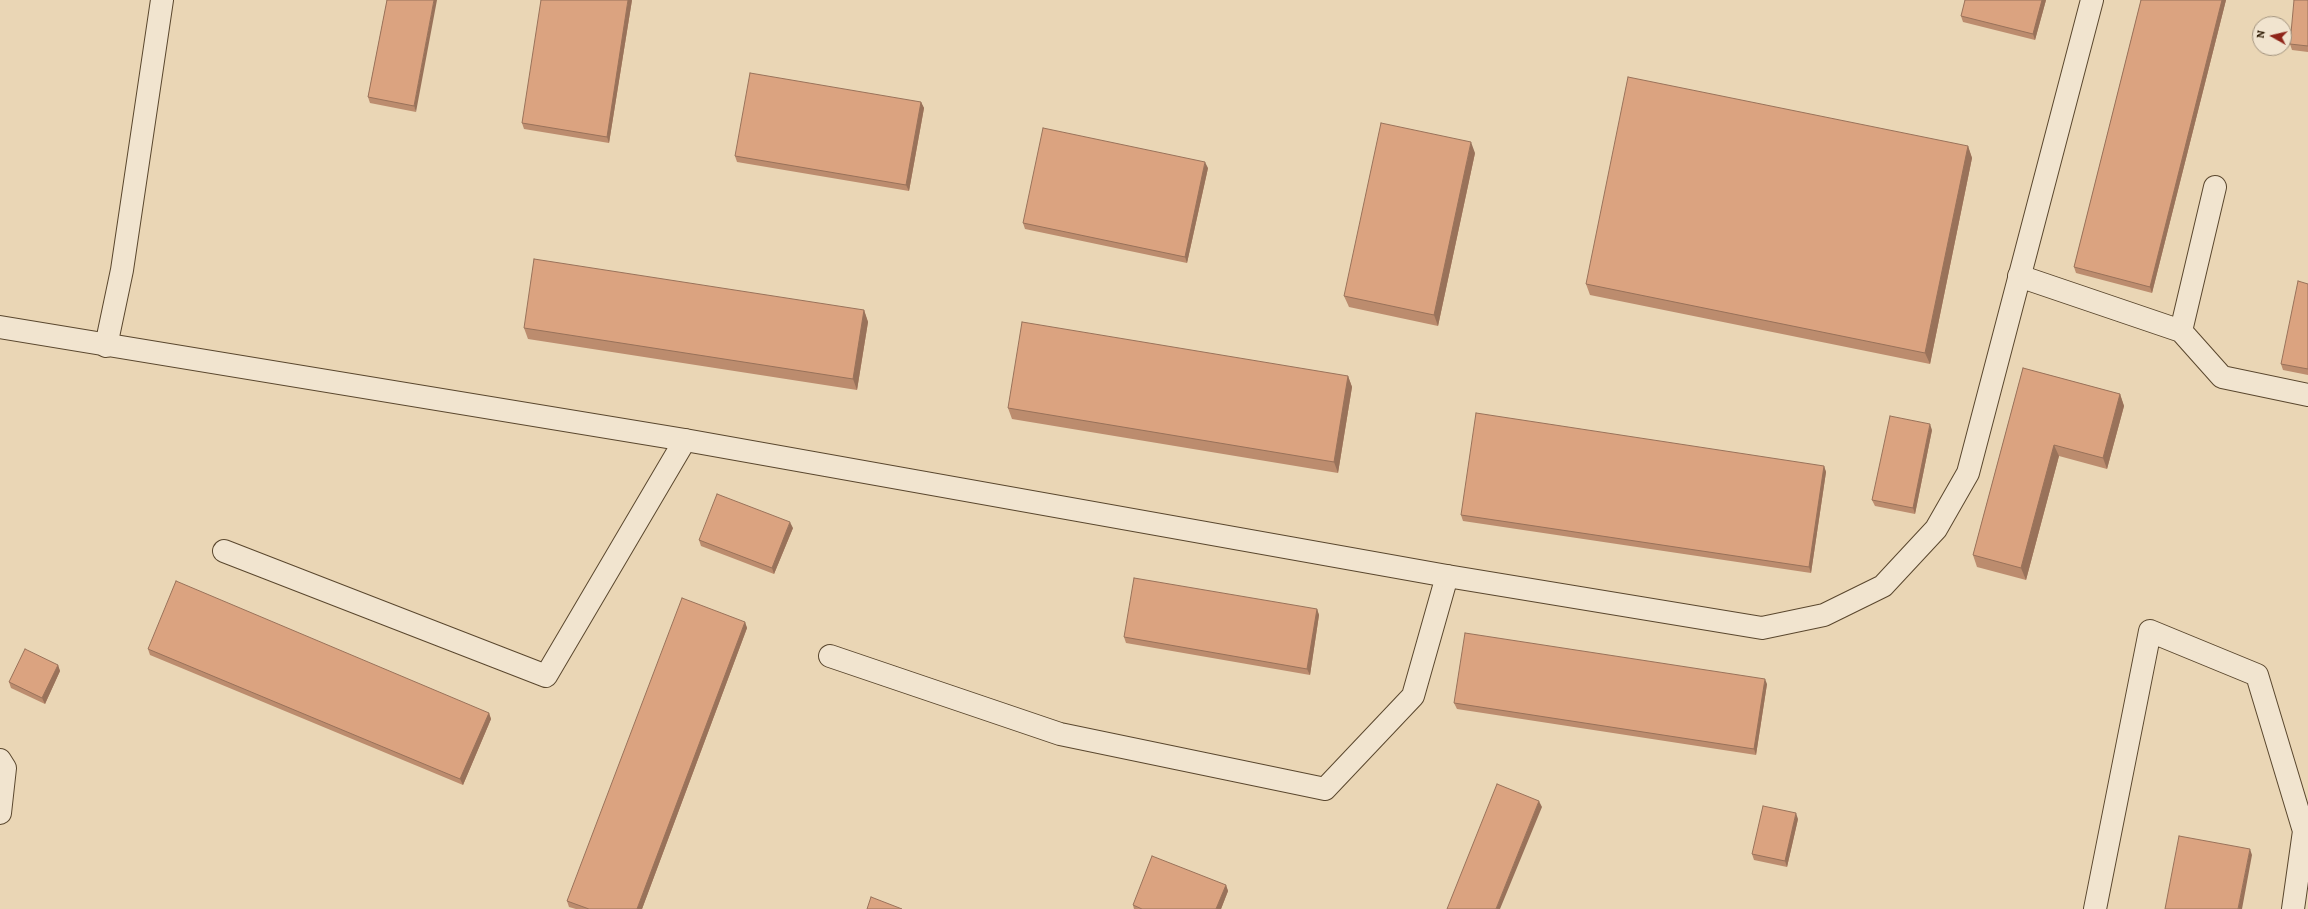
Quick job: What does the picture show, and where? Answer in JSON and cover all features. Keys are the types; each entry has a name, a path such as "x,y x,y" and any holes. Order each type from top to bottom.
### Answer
{"street":[{"path":"106,346 122,270 162,0"},
{"path":"0,327 106,346 686,440 1447,576 1762,628 1824,614 1883,586 1936,529 1968,473 2092,0"},
{"path":"2181,331 2214,187"},
{"path":"2019,276 2181,331 2222,377 2308,395"},
{"path":"224,551 546,676 686,440"},
{"path":"830,656 1060,734 1325,789 1413,696 1447,576"},
{"path":"2095,909 2150,631 2257,675 2304,831 2293,909"},
{"path":"0,760 5,768 0,813"}],"building":[{"path":"387,0 434,0 414,106 368,97"},
{"path":"541,0 628,0 607,137 522,123"},
{"path":"1965,0 2042,0 2033,34 1961,16"},
{"path":"2141,0 2222,0 2150,287 2074,267"},
{"path":"2294,0 2308,0 2308,46 2292,44"},
{"path":"750,73 921,102 906,185 735,156"},
{"path":"1628,77 1968,146 1925,353 1586,284"},
{"path":"1381,123 1471,142 1434,315 1344,296"},
{"path":"1043,128 1205,162 1185,257 1023,223"},
{"path":"534,259 864,310 853,379 524,328"},
{"path":"2298,281 2308,284 2308,369 2281,364"},
{"path":"1022,322 1348,376 1334,462 1008,408"},
{"path":"2023,368 2120,394 2103,458 2054,445 2021,568 1973,555"},
{"path":"1476,413 1824,466 1809,567 1461,515"},
{"path":"1890,416 1930,424 1913,508 1872,500"},
{"path":"717,494 790,522 772,568 699,540"},
{"path":"1134,578 1317,609 1307,669 1124,637"},
{"path":"176,581 489,713 460,779 148,649"},
{"path":"682,598 745,622 637,909 589,909 567,901"},
{"path":"1465,633 1765,679 1754,749 1454,703"},
{"path":"25,649 58,665 42,698 9,682"},
{"path":"1497,784 1539,801 1496,909 1447,909"},
{"path":"1763,806 1796,813 1785,861 1752,854"},
{"path":"2179,836 2250,849 2238,909 2165,909"},
{"path":"1152,856 1226,885 1216,909 1142,909 1133,905"},
{"path":"871,897 902,909 867,909"}]}
